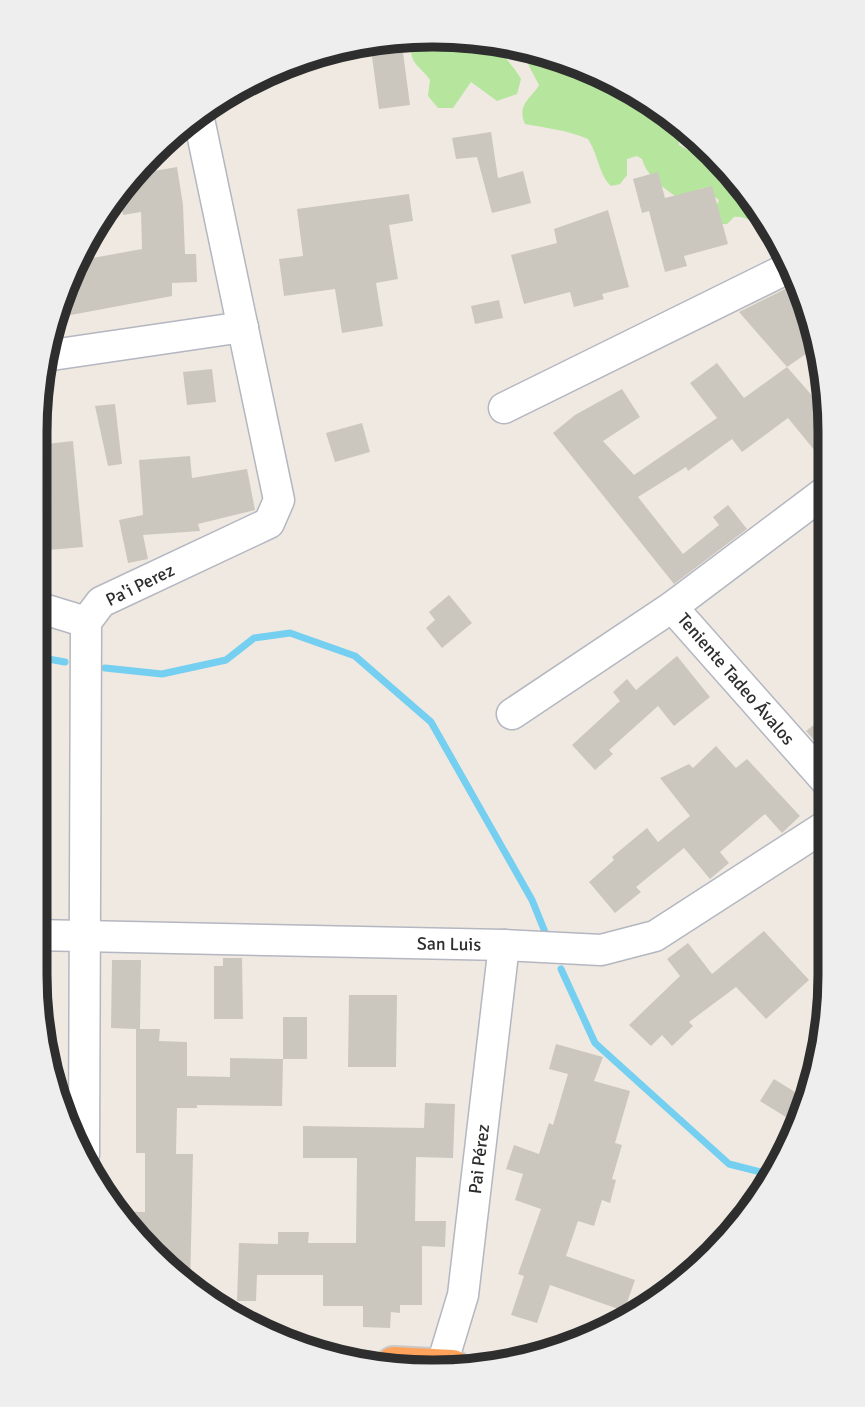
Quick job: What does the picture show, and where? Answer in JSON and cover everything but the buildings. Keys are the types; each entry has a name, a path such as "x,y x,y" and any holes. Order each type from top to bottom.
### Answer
{"street":[{"name":"Pa'i Perez","path":"86,622 101,602 269,523 279,500 200,125"},
{"path":"504,408 782,271"},
{"path":"56,354 243,327"},
{"path":"512,714 672,607 818,497"},
{"name":"Teniente Tadeo Ávalos","path":"672,607 818,772"},
{"path":"47,610 86,622 84,1138"},
{"name":"San Luis","path":"47,935 504,945 601,950 656,936 818,831"},
{"name":"Pai Pérez","path":"447,1359 463,1295 504,945"}],"green space":[{"path":"412,48 458,48 504,54 521,79 517,94 497,101 471,82 453,108 438,108 428,96 430,80 412,58"},
{"path":"525,59 603,87 647,112 678,136 679,145 698,153 705,160 757,225 740,217 734,217 727,224 717,224 715,209 719,200 702,188 681,200 657,182 642,159 637,156 627,159 627,175 620,184 611,186 588,139 565,131 525,124 524,106 539,85"}],"waterway":[{"path":"105,668 162,674 226,660 254,638 290,633 355,656 431,722 532,900 545,932"},
{"path":"47,659 65,662"},
{"path":"561,969 595,1043 729,1164 763,1173"}]}
